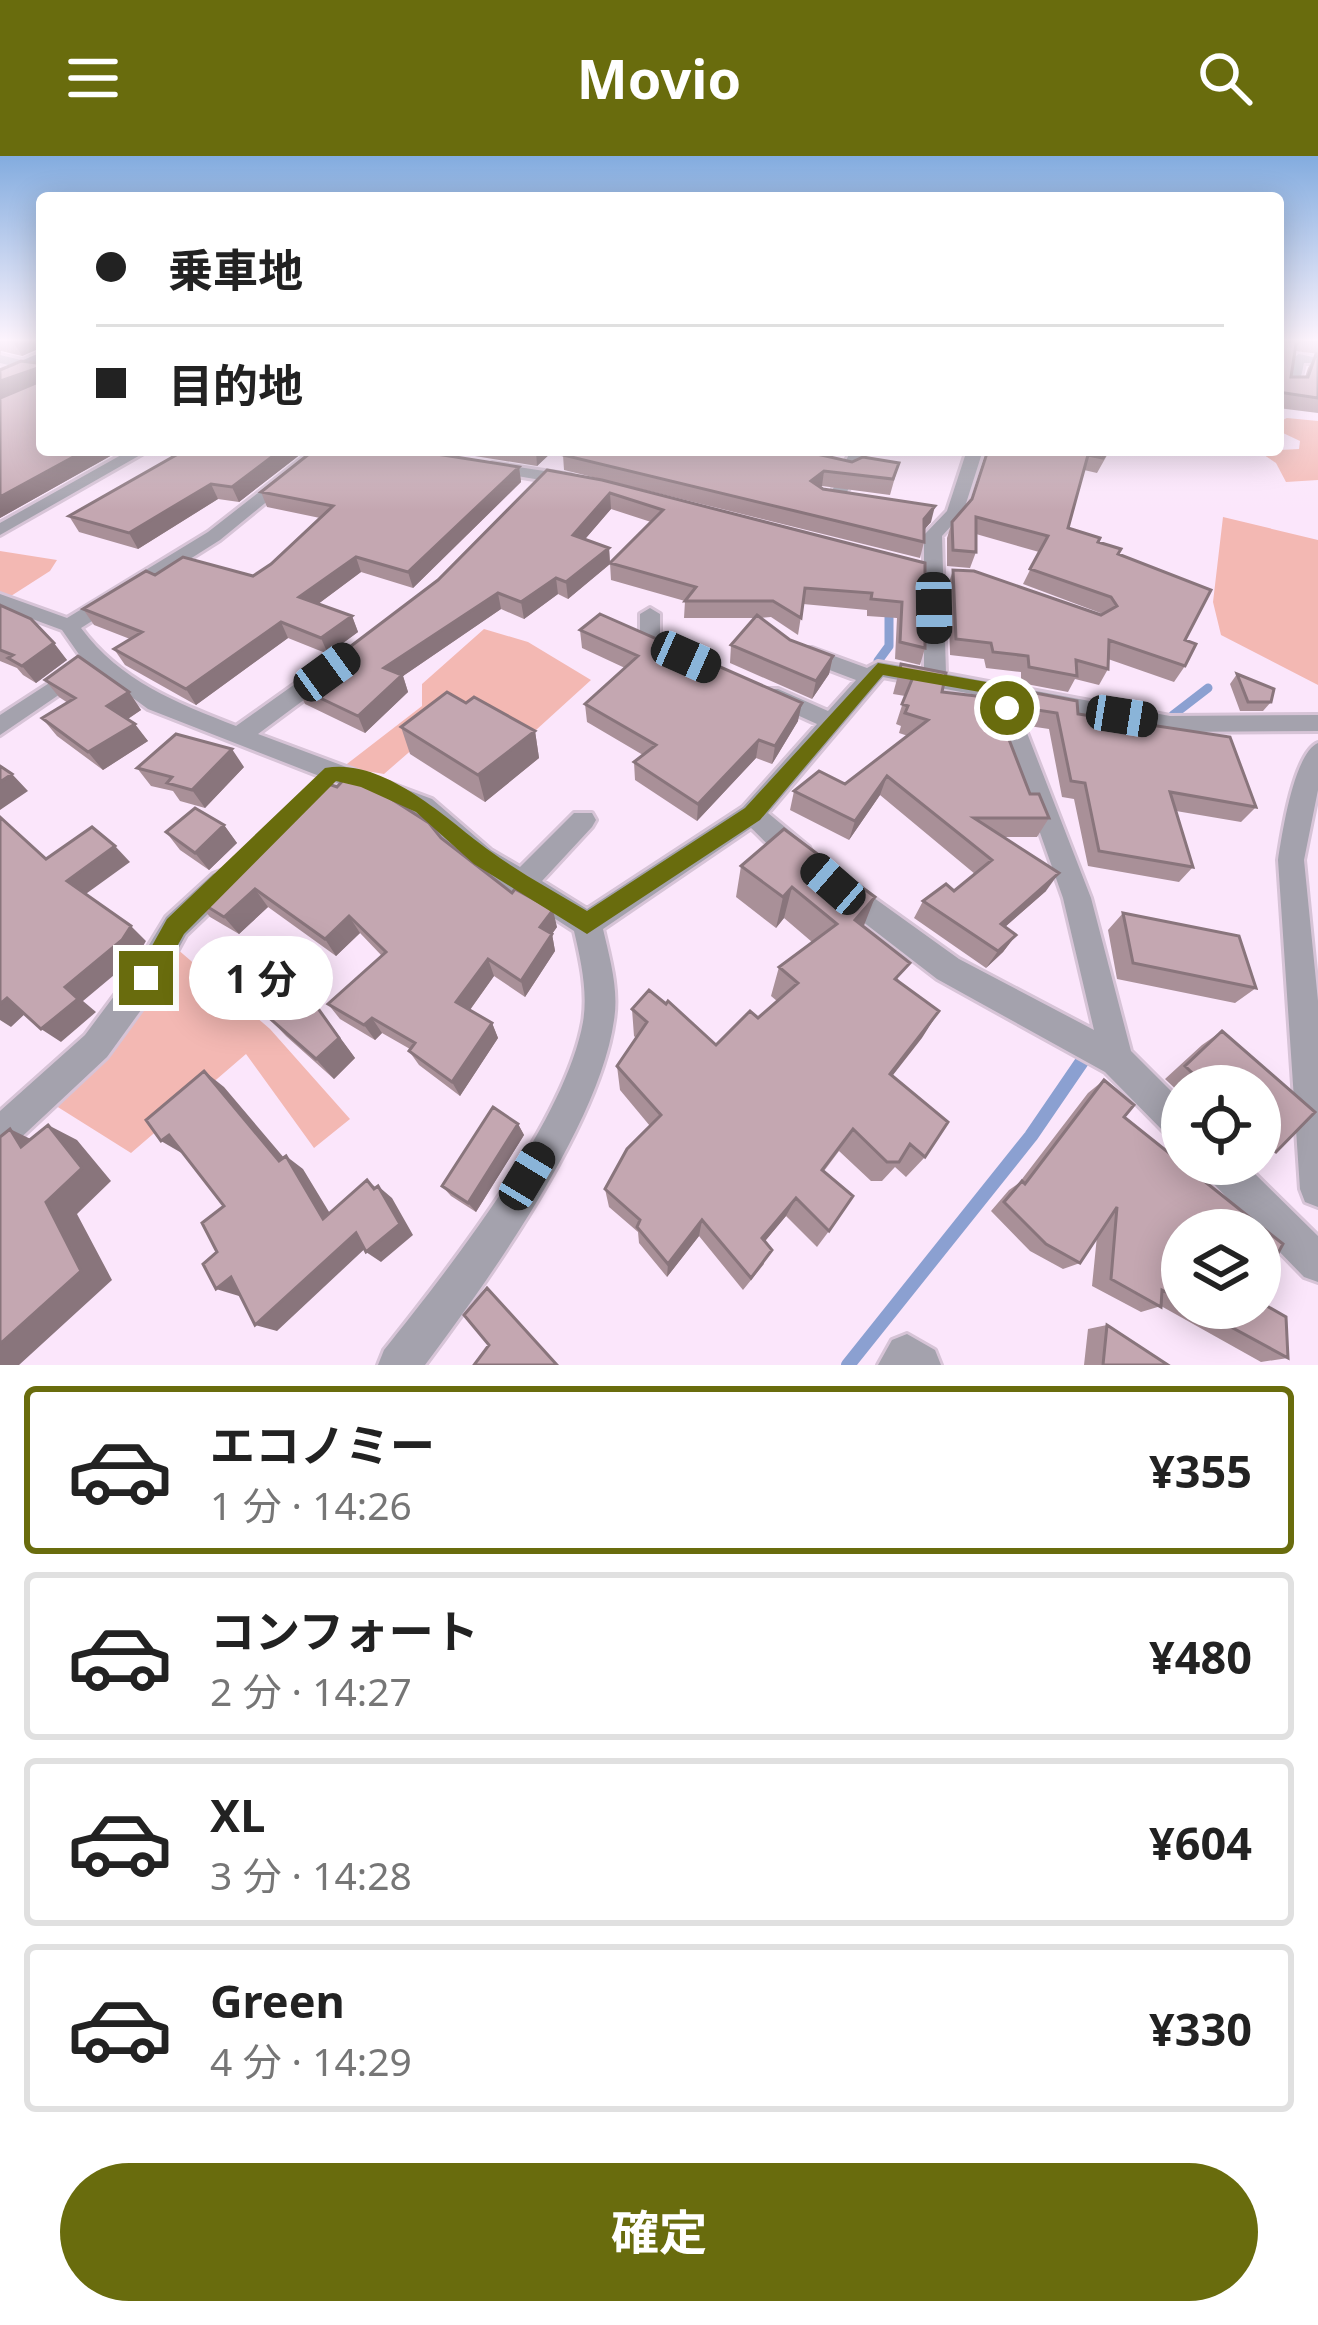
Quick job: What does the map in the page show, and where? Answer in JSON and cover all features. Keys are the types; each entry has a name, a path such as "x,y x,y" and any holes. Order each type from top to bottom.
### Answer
{"street":[{"path":"0,530 130,456"},
{"path":"69,626 214,536 314,456"},
{"path":"856,456 829,496 861,500"},
{"path":"935,676 933,535 955,513 973,456"},
{"path":"473,465 549,470 589,483"},
{"path":"831,465 850,468"},
{"path":"526,494 549,470"},
{"path":"932,509 955,513"},
{"path":"0,600 69,626 92,658 156,704 423,806 482,858 587,924 598,976 598,1030 573,1091 457,1291 399,1365"},
{"path":"650,614 650,641 690,659"},
{"path":"776,638 871,678"},
{"path":"0,727 92,658"},
{"path":"240,735 339,662"},
{"path":"587,924 752,814 878,669 935,676 1170,724 1300,726 1318,722"},
{"path":"751,686 832,722"},
{"path":"986,687 1007,708 1077,898 1117,1060"},
{"path":"1318,752 1297,817 1291,860 1318,1189"},
{"path":"305,800 332,773"},
{"path":"752,814 833,884 948,969 1117,1060 1161,1105"},
{"path":"522,883 583,820"},
{"path":"0,1134 96,1046 146,978 176,926 249,857"},
{"path":"1241,1185 1318,1262"},
{"path":"899,1365 907,1355 920,1365"}],"shaded area":[{"path":"1284,419 1318,421 1318,480 1286,482 1276,463 1266,456 1284,456 1284,450 1299,449 1300,441 1284,433"},
{"path":"1223,517 1318,540 1318,685 1221,635 1213,602"},
{"path":"0,551 57,560 50,571 11,596 0,594"},
{"path":"484,629 528,642 591,680 536,730 454,713 384,774 343,767 422,706 422,684"},
{"path":"176,948 270,1029 350,1119 314,1148 246,1054 131,1153 53,1104 130,1029"}],"building":[{"path":"36,397 36,456 75,456 0,497 0,398"},
{"path":"174,456 273,456 232,487 211,484 129,533 69,516"},
{"path":"306,456 449,456 519,467 408,572 356,557 299,597 352,616 321,638 281,622 186,689 114,649 142,632 83,609 146,571 155,575 183,557 253,576 333,506 261,492"},
{"path":"567,456 826,456 899,463 893,479 824,471 811,481 823,489 935,506 924,519 924,542"},
{"path":"986,456 1088,456 1068,528 1100,538 1098,542 1121,549 1118,554 1211,590 1185,640 1196,644 1185,666 1109,640 1108,669 1076,660 1077,676 1029,667 1028,656 993,652 991,643 956,639 953,570 974,571 1101,615 1117,606 1111,597 1030,569 1048,536 976,517 976,552 953,550 952,522 972,499"},
{"path":"547,470 925,563 925,648 900,642 902,602 871,599 872,593 805,588 801,618 773,601 685,601 696,587 610,563 663,510 610,493 573,535 609,548 566,582 556,578 521,602 498,593 384,668 402,675 358,716 297,687 438,580"},
{"path":"0,605 31,619 54,643 22,666 8,658 13,655 0,650"},
{"path":"600,614 802,703 775,746 759,740 698,804 634,762 656,745 585,704 638,656 580,630"},
{"path":"757,615 790,640 833,656 816,681 731,645"},
{"path":"78,656 129,692 107,706 135,724 88,752 42,718 75,698 45,680"},
{"path":"901,664 946,673 942,692 993,698 1030,794 1039,794 1049,818 974,818 1059,873 1001,924 1016,935 998,951 923,901 946,884 954,891 992,860 887,776 855,821 794,791 819,771 845,784 928,720 905,713 908,706 902,704 913,677 899,674"},
{"path":"1237,674 1274,689 1271,702 1248,702"},
{"path":"447,692 466,703 474,697 535,731 478,775 401,727"},
{"path":"1030,692 1077,701 1078,714 1230,737 1256,807 1170,792 1193,867 1099,851 1085,783 1071,781 1057,713 1037,710"},
{"path":"176,734 232,749 192,790 167,783 172,777 137,768"},
{"path":"0,766 12,774 0,782"},
{"path":"347,776 429,823 441,838 512,893 515,889 553,910 540,927 552,934 521,981 488,959 456,1002 492,1023 452,1082 409,1051 415,1043 372,1018 364,1025 328,1004 386,952 349,916 325,939 255,889 224,917 195,899 317,780 337,787"},
{"path":"195,808 224,825 195,853 166,832"},
{"path":"0,817 46,859 92,827 115,846 67,881 131,926 122,940 65,987 78,999 41,1029 7,998 0,1004"},
{"path":"784,829 875,897 855,920 910,963 895,979 939,1011 890,1074 948,1122 925,1157 910,1144 899,1162 887,1162 853,1129 822,1170 853,1196 829,1231 796,1198 762,1238 772,1250 751,1278 702,1220 668,1264 637,1227 640,1220 605,1189 627,1149 661,1115 617,1066 647,1022 632,1009 649,990 716,1045 750,1011 758,1018 798,983 779,967 837,924 792,887 783,897 741,866"},
{"path":"1123,913 1239,936 1256,988 1133,963"},
{"path":"305,990 339,1038 316,1059 266,1015"},
{"path":"1222,1031 1261,1065 1186,1065"},
{"path":"204,1071 279,1161 286,1156 323,1219 367,1180 374,1189 378,1186 400,1224 366,1252 356,1233 255,1325 231,1277 216,1289 203,1264 217,1252 202,1223 224,1206 169,1135 161,1141 146,1120"},
{"path":"1104,1080 1134,1105 1124,1117 1161,1147 1161,1185 1209,1185 1239,1209 1161,1209 1161,1307 1111,1279 1117,1207 1080,1263 1046,1244 1004,1202 1022,1181 1025,1184"},
{"path":"1281,1082 1315,1112 1281,1147"},
{"path":"493,1107 518,1124 468,1203 442,1186"},
{"path":"48,1125 82,1168 46,1202 81,1271 0,1344 0,1137 10,1129 21,1147"},
{"path":"487,1288 557,1365 474,1365 489,1345 464,1315"},
{"path":"1281,1314 1286,1317 1288,1358 1235,1329 1281,1329"},
{"path":"1107,1325 1168,1365 1103,1365"}],"waterway":[{"path":"878,661 889,646 889,606"},
{"path":"1173,715 1208,688"},
{"path":"848,1365 1031,1136 1083,1060"}],"route":[{"path":"146,978 176,926 332,773 365,781 423,806 482,858 587,924 752,814 878,669 986,687 1007,708"}]}
